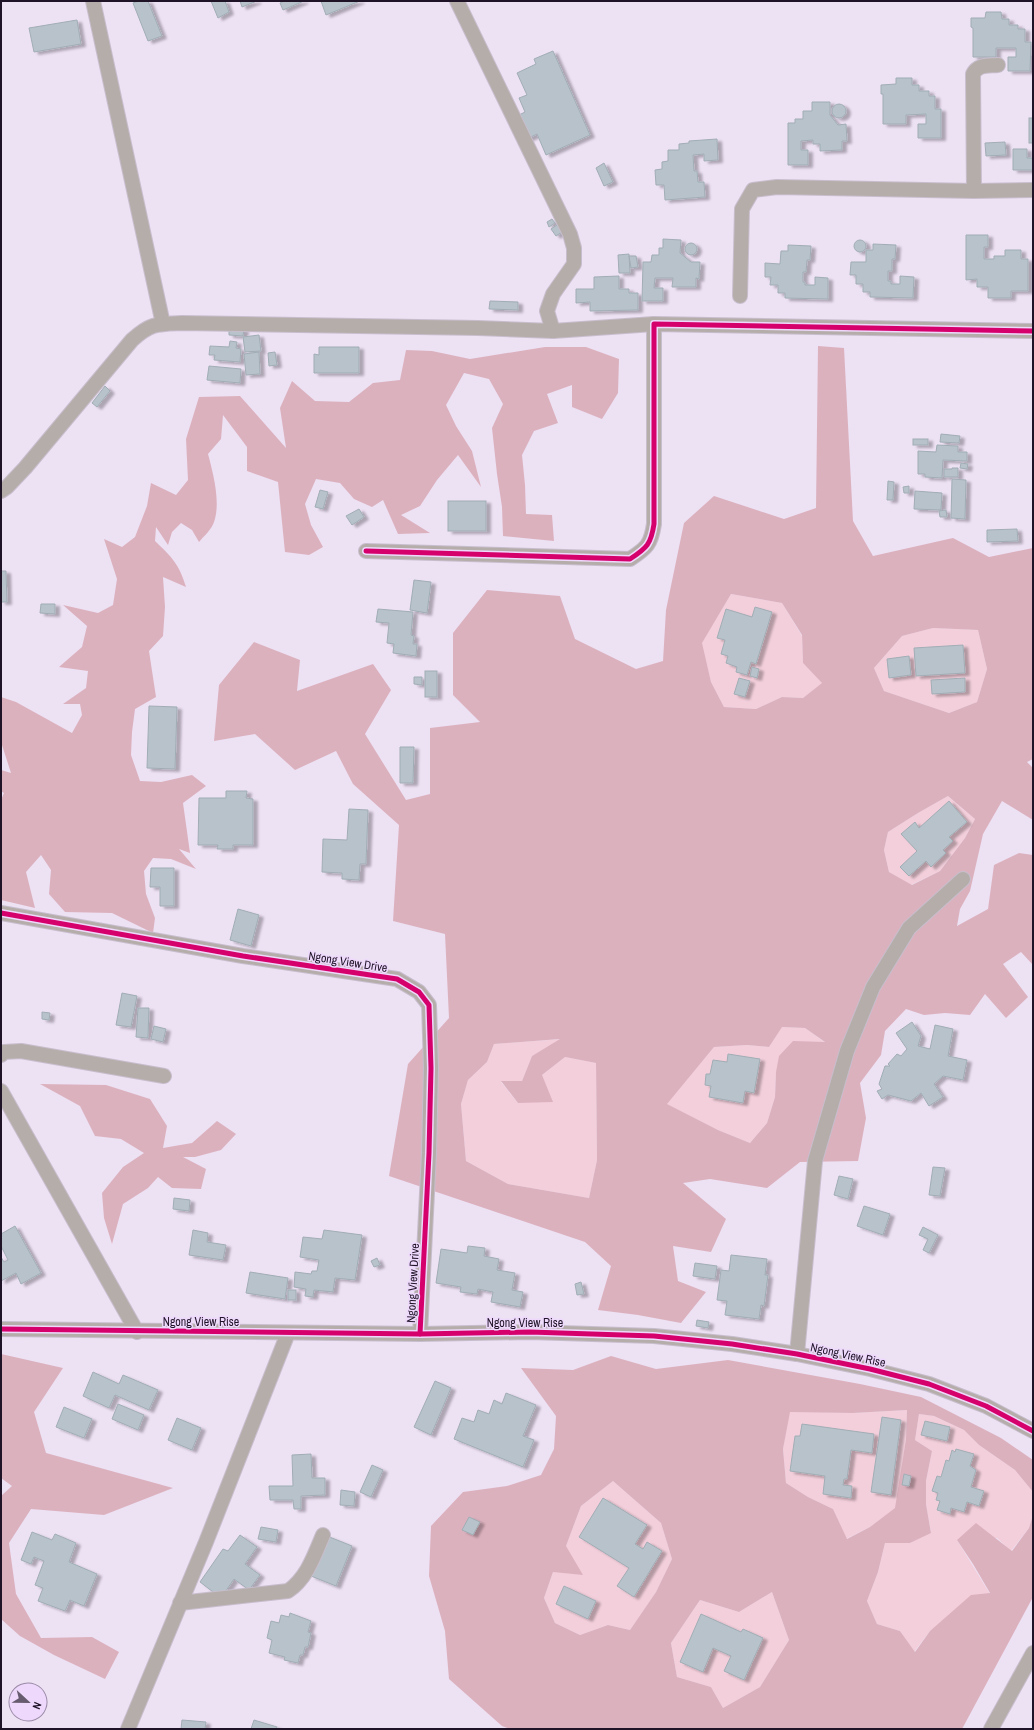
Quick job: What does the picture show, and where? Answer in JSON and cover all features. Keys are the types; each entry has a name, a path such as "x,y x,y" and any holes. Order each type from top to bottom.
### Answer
{"street":[{"path":"93,1 162,324"},
{"path":"457,1 570,234 574,248 574,264 553,294 547,311 553,331"},
{"path":"974,191 974,74 976,69 980,66 998,65"},
{"path":"740,296 742,209 753,190 777,187 974,191 1033,190"},
{"path":"1,491 7,487 25,468 132,340 146,328 162,324 296,324 553,331 654,324 1033,331"},
{"path":"366,551 630,559 645,550 652,538 654,524 654,324"},
{"path":"797,1354 815,1161 847,1051 873,987 909,928 963,879"},
{"name":"Ngong View Drive","path":"1,913 243,956 397,979 418,992 429,1005 431,1068 429,1153 420,1334"},
{"path":"1,1055 4,1052 21,1051 164,1076"},
{"path":"1,1091 137,1332"},
{"name":"Ngong View Rise","path":"1,1329 137,1332 420,1334 530,1332 654,1336 732,1344 797,1354 870,1369 929,1384 986,1406 1033,1431"},
{"path":"128,1729 288,1333"},
{"path":"180,1603 288,1591 297,1585 305,1574 323,1536"},
{"path":"991,1729 1033,1653"}],"shaded area":[{"path":"818,346 844,348 853,521 873,556 953,538 989,557 1033,548 1033,759 1027,762 1033,768 1033,820 1002,801 983,834 970,891 960,909 957,926 988,909 994,865 1019,853 1033,855 1033,965 1021,952 1003,964 1028,997 1006,1018 985,994 970,1015 945,1013 924,1015 906,1009 885,1031 881,1055 860,1083 866,1118 858,1161 800,1162 767,1188 710,1179 683,1183 726,1219 711,1252 673,1246 678,1281 706,1292 681,1323 638,1315 598,1310 611,1266 585,1242 389,1176 408,1064 449,1018 445,934 393,921 399,825 353,784 336,751 295,770 255,734 214,741 219,685 254,642 300,660 297,691 373,664 391,690 365,734 406,800 430,794 430,728 480,722 453,695 453,633 487,590 560,596 575,639 636,669 663,661 666,610 684,523 714,496 784,519 816,508","holes":["731,594 782,603 802,635 803,663 822,683 803,698 782,697 756,709 724,707 711,682 702,643","933,628 978,630 987,669 977,702 949,713 884,691 874,668 902,636","948,796 975,819 965,838 940,871 912,885 889,872 884,850 888,832","782,1027 805,1028 825,1042 793,1041 779,1056 776,1072 775,1097 767,1123 750,1143 718,1130 667,1104 714,1047 747,1045 769,1047","560,1039 532,1056 522,1081 501,1081 518,1103 553,1102 542,1075 565,1057 596,1063 597,1160 589,1198 508,1184 466,1161 461,1104 468,1080 487,1062 494,1044"]},
{"path":"545,347 586,347 619,359 618,393 602,419 572,407 572,385 547,394 558,423 534,431 522,455 526,514 552,515 554,541 503,536 502,507 492,428 503,404 489,379 464,373 446,405 456,426 472,451 481,487 458,455 437,480 420,506 401,515 430,533 398,534 383,500 372,507 354,499 340,483 316,479 305,504 311,525 323,547 309,555 285,552 278,482 247,471 247,447 223,415 221,439 208,454 214,479 217,506 212,527 199,542 192,530 181,523 172,532 168,545 156,527 155,541 174,561 181,572 186,587 163,577 165,607 163,636 149,651 156,697 135,709 132,732 131,755 140,781 161,782 192,775 206,786 183,803 190,853 179,849 196,869 171,859 153,858 144,871 146,894 155,918 153,933 112,913 65,912 49,894 51,870 41,855 26,872 35,908 1,900 1,800 4,793 1,791 1,770 11,773 1,742 1,697 16,702 72,733 82,715 80,704 63,704 86,688 88,671 59,667 82,647 87,626 63,605 98,613 113,605 117,579 104,539 122,547 135,537 147,506 151,483 176,495 188,480 186,439 199,397 240,396 286,448 280,408 292,381 315,401 349,402 373,383 400,380 406,350 432,351 470,359"},
{"path":"731,594 782,603 802,636 803,663 823,683 803,698 782,697 756,709 724,707 711,682 701,643"},
{"path":"933,628 978,630 987,669 977,702 949,713 884,691 874,668 902,636"},
{"path":"948,796 975,819 965,838 940,871 911,885 889,872 884,850 888,832"},
{"path":"781,1027 805,1028 826,1043 776,1072 775,1097 767,1123 750,1143 718,1130 666,1104 714,1047 747,1045 769,1047"},
{"path":"562,1039 532,1056 522,1081 501,1082 518,1103 542,1075 565,1057 596,1063 597,1160 589,1198 508,1184 466,1161 461,1104 468,1080 487,1062 494,1044"},
{"path":"40,1084 106,1085 150,1099 167,1126 163,1148 192,1143 217,1121 236,1134 221,1150 195,1157 183,1157 206,1169 201,1189 172,1188 158,1177 148,1188 123,1204 112,1244 104,1218 102,1193 123,1167 144,1153 121,1139 95,1136 80,1106"},
{"path":"1,1354 63,1368 34,1412 46,1453 173,1488 104,1515 31,1509 9,1543 16,1594 41,1638 92,1637 119,1652 105,1679 54,1655 20,1636 1,1619 1,1496 12,1486 1,1478"},
{"path":"611,1356 656,1369 728,1360 860,1384 921,1397 1001,1438 1033,1460 1033,1492 1015,1470 979,1445 964,1430 934,1416 919,1414 915,1440 932,1451 926,1481 926,1504 931,1533 910,1543 885,1543 878,1572 867,1601 877,1624 900,1631 915,1652 930,1631 971,1595 990,1593 957,1540 976,1523 1012,1551 1029,1528 1033,1515 1033,1597 962,1729 510,1729 502,1726 449,1679 445,1631 429,1576 431,1526 463,1492 507,1486 541,1475 554,1449 556,1416 521,1368 573,1370","holes":["907,1410 906,1439 895,1508 870,1527 847,1539 833,1509 808,1497 786,1483 783,1449 790,1412 853,1413","613,1481 661,1523 672,1559 656,1592 630,1630 608,1625 580,1635 555,1623 544,1598 553,1572 583,1575 566,1546 581,1506","772,1592 789,1640 760,1687 723,1708 711,1687 677,1677 671,1643 700,1600 739,1612"]},
{"path":"907,1410 906,1439 896,1508 870,1527 846,1539 833,1509 808,1497 786,1483 783,1449 789,1411 853,1413"},
{"path":"919,1414 934,1416 964,1430 979,1445 1015,1470 1033,1492 1033,1515 1029,1528 1011,1551 997,1538 957,1540 990,1594 930,1631 914,1652 900,1631 877,1624 867,1601 878,1572 885,1543 910,1543 931,1532 926,1504 926,1481 932,1451 915,1440"},
{"path":"613,1481 661,1523 672,1559 656,1592 630,1630 608,1625 580,1635 555,1623 544,1598 553,1572 566,1546 581,1506"},
{"path":"772,1592 789,1640 760,1687 723,1708 711,1687 677,1677 671,1643 700,1600 739,1612"}],"building":[{"path":"148,1 162,36 148,41 133,3"},
{"path":"211,1 225,1 229,12 218,18"},
{"path":"240,1 257,1 242,7"},
{"path":"284,1 304,1 283,10 280,3"},
{"path":"321,1 360,1 326,15"},
{"path":"986,12 1001,12 1002,19 1009,19 1009,25 1018,25 1018,29 1025,29 1025,42 1031,42 1030,71 1008,71 1008,57 1016,57 1016,48 996,48 996,57 973,57 973,28 971,27 971,18 985,18"},
{"path":"77,20 81,44 34,52 29,28"},
{"path":"553,51 590,135 546,155 537,134 525,140 515,117 525,112 519,98 527,95 517,73 536,64 534,59"},
{"path":"896,78 912,78 912,85 919,85 919,91 929,91 929,96 935,96 935,109 941,109 941,138 918,138 918,124 926,124 926,114 906,115 906,124 883,124 883,94 881,94 881,85 896,84"},
{"path":"812,102 830,102 830,115 838,125 846,124 847,141 842,141 842,150 820,151 820,144 813,144 813,140 801,141 801,150 808,150 808,165 788,165 788,123 795,123 795,119 803,119 803,111 812,111"},
{"path":"839,104 844,106 846,111 844,116 839,118 834,116 832,111 834,106"},
{"path":"1029,118 1033,118 1033,143 1029,143"},
{"path":"717,139 718,160 704,161 704,154 693,155 694,171 697,171 698,182 704,182 705,197 665,200 664,185 656,185 655,170 662,169 662,162 668,161 668,150 679,150 679,144 689,143 689,141"},
{"path":"1005,142 1006,155 986,156 985,143"},
{"path":"1013,149 1027,149 1027,158 1033,158 1033,170 1013,170"},
{"path":"604,163 613,182 604,186 596,168"},
{"path":"552,219 555,223 549,227 547,222"},
{"path":"560,223 565,230 556,236 551,229"},
{"path":"966,235 988,235 988,247 984,247 984,259 994,259 994,256 1005,256 1005,250 1021,250 1021,259 1028,259 1028,291 1011,291 1011,298 988,298 988,287 977,287 977,279 966,280"},
{"path":"663,239 681,240 680,253 691,262 700,262 699,279 696,278 696,287 672,287 673,278 655,278 654,288 663,288 663,301 642,301 643,262 651,262 652,255 659,255 659,248 663,248"},
{"path":"862,240 865,241 865,251 858,252 855,251 854,244 855,241"},
{"path":"689,243 693,243 697,249 693,255 689,255 685,251 685,247"},
{"path":"873,244 896,245 895,259 892,259 892,271 888,271 888,281 891,281 891,284 900,284 900,276 914,277 913,298 870,297 870,292 863,292 863,284 856,284 856,275 850,275 851,262 866,262 866,250 873,250"},
{"path":"788,245 811,246 810,260 807,260 806,272 803,272 803,282 805,282 805,285 815,285 815,277 828,278 828,299 785,298 785,293 778,293 778,285 770,285 771,277 765,277 765,263 780,264 781,251 788,251"},
{"path":"629,254 630,273 619,273 618,255"},
{"path":"629,256 636,256 638,267 631,268"},
{"path":"619,276 619,289 629,289 629,293 638,293 638,310 590,311 590,302 576,303 576,289 594,289 594,277"},
{"path":"490,301 518,302 518,310 489,309"},
{"path":"229,328 244,329 243,336 229,335"},
{"path":"259,335 261,351 245,352 243,337"},
{"path":"230,341 237,342 236,348 241,349 240,362 214,360 215,355 209,355 210,346 229,347"},
{"path":"319,347 359,347 359,373 314,373 314,354 319,355"},
{"path":"259,352 260,374 246,375 244,354"},
{"path":"275,352 277,365 269,366 268,353"},
{"path":"209,366 241,369 240,383 207,380"},
{"path":"105,386 110,391 97,407 92,403"},
{"path":"941,434 960,436 959,443 940,442"},
{"path":"913,439 928,439 928,445 913,445"},
{"path":"937,445 958,446 958,452 967,452 967,461 943,460 942,478 925,477 925,474 918,474 918,451 936,452"},
{"path":"961,463 968,464 967,469 960,468"},
{"path":"958,468 958,477 944,477 944,469"},
{"path":"952,479 966,480 965,519 951,518"},
{"path":"888,481 894,482 893,500 887,500"},
{"path":"909,486 909,493 904,493 903,487"},
{"path":"320,490 328,492 323,509 315,507"},
{"path":"915,491 942,493 941,510 914,509"},
{"path":"448,501 486,501 486,531 448,531"},
{"path":"359,509 364,517 352,525 346,516"},
{"path":"946,510 947,517 940,517 939,511"},
{"path":"1017,529 1018,541 987,542 987,530"},
{"path":"1,571 6,571 7,602 1,602"},
{"path":"414,580 431,582 427,613 410,610"},
{"path":"41,604 55,604 55,614 40,613"},
{"path":"755,607 772,612 756,664 751,662 747,675 736,672 737,667 726,663 728,656 721,654 725,640 717,638 726,609 752,617"},
{"path":"378,609 413,612 411,635 414,636 413,644 417,644 416,656 393,653 394,644 387,643 389,623 376,622"},
{"path":"963,645 965,673 916,676 914,648"},
{"path":"909,656 911,675 889,678 887,659"},
{"path":"752,667 759,669 757,678 750,676"},
{"path":"425,671 437,671 437,697 425,697"},
{"path":"414,677 422,677 422,685 414,684"},
{"path":"739,678 750,681 745,697 734,694"},
{"path":"965,678 965,692 932,694 931,680"},
{"path":"149,706 177,707 175,769 147,768"},
{"path":"400,747 414,747 413,783 400,783"},
{"path":"226,791 247,791 246,798 253,799 253,845 233,845 233,849 217,849 218,845 198,845 199,798 226,798"},
{"path":"949,801 967,822 949,837 953,841 943,850 946,853 931,867 926,861 909,876 900,867 917,851 901,834 915,822 919,828"},
{"path":"349,809 368,810 366,864 360,864 359,880 342,879 342,873 322,872 323,839 347,840"},
{"path":"151,868 174,868 174,906 160,906 160,887 150,887"},
{"path":"238,909 259,915 251,946 230,940"},
{"path":"122,993 137,996 131,1027 116,1025"},
{"path":"138,1008 149,1008 148,1038 136,1037"},
{"path":"42,1012 50,1013 49,1020 42,1019"},
{"path":"912,1022 921,1036 918,1046 930,1049 935,1025 953,1029 948,1056 967,1060 963,1080 943,1076 934,1084 943,1097 929,1106 921,1093 911,1101 888,1095 882,1099 877,1091 882,1089 879,1084 885,1066 890,1066 888,1064 897,1054 901,1056 907,1049 896,1033"},
{"path":"154,1026 166,1029 163,1042 151,1039"},
{"path":"728,1054 760,1059 754,1093 745,1091 743,1103 709,1097 711,1086 705,1085 706,1074 710,1074 713,1060 727,1062"},
{"path":"933,1167 945,1168 940,1196 929,1195"},
{"path":"839,1176 853,1179 848,1199 834,1195"},
{"path":"174,1198 190,1200 189,1211 173,1209"},
{"path":"864,1206 890,1214 883,1235 857,1226"},
{"path":"15,1226 41,1273 21,1284 16,1273 1,1281 1,1257 4,1262 8,1260 1,1246 1,1234"},
{"path":"923,1227 938,1235 929,1253 923,1250 928,1239 919,1235"},
{"path":"193,1230 208,1233 207,1242 226,1245 223,1260 189,1255"},
{"path":"324,1230 362,1235 355,1280 335,1278 333,1292 314,1290 313,1297 305,1296 306,1289 294,1287 295,1272 311,1274 312,1271 317,1271 319,1260 300,1257 303,1237 322,1239"},
{"path":"468,1246 485,1248 484,1256 499,1259 497,1270 515,1273 512,1290 523,1292 520,1307 491,1302 493,1292 478,1289 477,1294 460,1292 461,1287 436,1283 441,1249 467,1253"},
{"path":"731,1255 767,1259 765,1275 768,1275 764,1306 761,1305 759,1319 725,1315 727,1301 717,1300 721,1270 729,1271"},
{"path":"377,1258 380,1265 374,1267 371,1261"},
{"path":"695,1263 717,1266 715,1279 693,1276"},
{"path":"250,1272 288,1278 285,1299 246,1293"},
{"path":"581,1282 584,1294 577,1295 575,1284"},
{"path":"288,1290 296,1290 296,1300 288,1300"},
{"path":"697,1320 709,1322 708,1328 696,1326"},
{"path":"93,1372 119,1384 123,1375 158,1390 149,1410 115,1395 109,1408 83,1396"},
{"path":"435,1381 451,1388 431,1435 414,1427"},
{"path":"506,1393 536,1405 523,1436 534,1440 523,1467 454,1439 462,1418 474,1422 478,1410 489,1414 494,1400 502,1404"},
{"path":"118,1404 144,1415 138,1430 112,1419"},
{"path":"64,1407 92,1419 84,1438 56,1427"},
{"path":"882,1417 901,1420 891,1495 871,1492"},
{"path":"177,1418 201,1428 192,1450 168,1440"},
{"path":"925,1421 950,1427 947,1441 921,1435"},
{"path":"802,1424 874,1434 872,1453 851,1450 847,1479 844,1479 843,1485 852,1486 851,1498 823,1494 825,1476 790,1471 795,1436 800,1436"},
{"path":"956,1449 974,1454 970,1466 976,1470 971,1487 984,1491 979,1506 967,1502 964,1512 951,1508 950,1514 937,1510 940,1501 936,1500 938,1493 932,1491 937,1476 941,1477 946,1460 949,1461 952,1450 955,1452"},
{"path":"311,1454 312,1478 325,1478 325,1495 301,1496 301,1509 294,1509 293,1500 270,1500 269,1486 293,1486 292,1455"},
{"path":"372,1465 383,1470 371,1497 360,1492"},
{"path":"904,1474 911,1476 909,1486 902,1485"},
{"path":"341,1490 355,1492 354,1506 340,1505"},
{"path":"603,1498 647,1525 635,1544 643,1549 647,1542 662,1551 634,1597 617,1586 629,1568 579,1537"},
{"path":"469,1517 480,1522 473,1535 462,1530"},
{"path":"261,1527 278,1530 276,1542 258,1539"},
{"path":"32,1532 52,1540 55,1534 76,1543 69,1562 97,1574 84,1606 70,1600 65,1611 38,1601 43,1588 35,1585 44,1561 34,1557 31,1564 21,1560"},
{"path":"240,1535 257,1547 245,1564 260,1575 249,1590 234,1579 221,1598 200,1582 223,1549 228,1551"},
{"path":"327,1536 352,1546 336,1586 311,1576"},
{"path":"564,1586 596,1601 588,1619 556,1604"},
{"path":"290,1613 311,1621 308,1632 311,1633 308,1647 305,1647 303,1655 300,1655 298,1663 284,1660 285,1657 269,1653 272,1640 267,1638 271,1621 279,1623 281,1615 289,1617"},
{"path":"701,1614 741,1632 743,1629 763,1638 744,1680 724,1671 731,1656 713,1648 703,1672 680,1662"},
{"path":"182,1720 206,1722 205,1729 181,1729"},
{"path":"254,1720 277,1727 276,1729 251,1729"}],"cycle path":[{"path":"366,551 630,559 640,552 650,541 654,524 654,324 1033,331"},
{"path":"1,913 243,956 397,979 419,992 429,1005 431,1068 429,1153 420,1334"},
{"path":"1,1329 420,1334 530,1332 654,1336 732,1344 797,1354 870,1369 929,1384 986,1406 1033,1431"}]}
